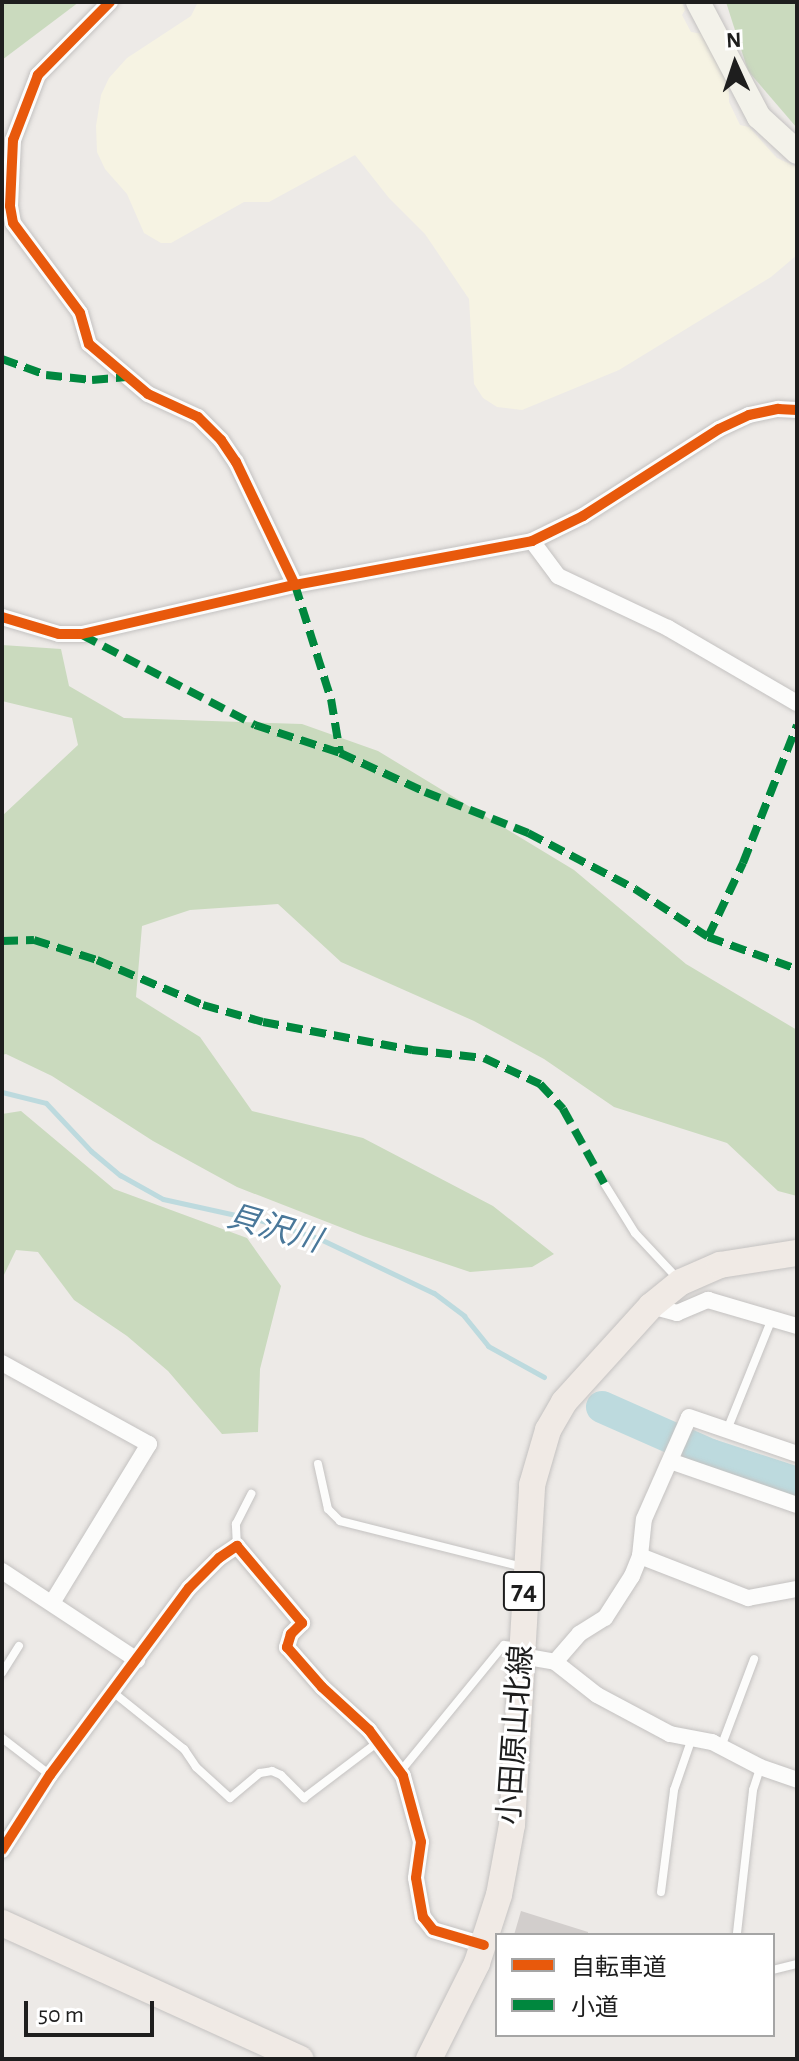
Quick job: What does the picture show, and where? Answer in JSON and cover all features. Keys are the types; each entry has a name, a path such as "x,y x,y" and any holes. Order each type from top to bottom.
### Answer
{"main road":[{"name":"小田原山北線","path":"429,2059 484,1945 499,1895 512,1825 532,1485 548,1430 564,1402 651,1306 681,1282 720,1265 797,1253"},
{"path":"2,1923 301,2059"}],"street":[{"path":"110,2 38,75 13,140 10,206 13,223 80,313 89,344 148,394 198,417 221,440 236,462 295,585"},
{"path":"698,2 759,117 797,152"},
{"path":"2,617 59,634 82,634 295,585 532,541 583,516 719,429 749,415 797,410"},
{"path":"532,541 558,576 668,628 797,703"},
{"path":"651,1306 677,1313 708,1300 771,1321 797,1326"},
{"path":"2,1363 149,1444 52,1603"},
{"path":"555,1662 579,1634 610,1613 640,1556 644,1519 689,1417 797,1454"},
{"path":"670,1461 797,1505"},
{"path":"2,1850 50,1775 114,1693 189,1588 219,1558 237,1546 302,1623 291,1634 287,1647 379,1741 400,1772 413,1804 421,1842 416,1878 423,1917 433,1930 484,1945"},
{"path":"640,1556 748,1598 797,1589"},
{"path":"2,1571 137,1660"},
{"path":"522,1651 555,1662 597,1695 670,1734 721,1747 760,1767 797,1780"}],"lane":[{"path":"604,1183 635,1233 681,1282"},
{"path":"727,1430 771,1321"},
{"path":"318,1464 328,1509 340,1521 525,1567"},
{"path":"237,1546 236,1524 251,1494"},
{"path":"400,1772 504,1645 522,1651"},
{"path":"2,1673 19,1646"},
{"path":"721,1747 754,1659"},
{"path":"114,1693 184,1749 196,1767 230,1798 260,1773 272,1771 281,1775 304,1798 379,1741"},
{"path":"2,1738 50,1775"},
{"path":"661,1892 674,1790 692,1738"},
{"path":"737,1933 753,1790 760,1767"},
{"path":"775,1970 797,1964"}],"shaded area":[{"path":"198,2 682,2 685,10 682,15 691,32 703,34 729,82 729,102 740,125 749,127 777,158 797,167 797,255 771,277 619,370 522,410 497,407 483,398 474,384 469,299 425,234 389,198 355,155 269,202 244,202 171,243 161,243 144,233 127,194 105,169 97,152 96,126 101,95 109,78 127,58 191,16"}],"green space":[{"path":"2,2 79,2 2,60"},
{"path":"726,2 797,2 797,128 748,71"},
{"path":"2,645 61,649 69,686 124,718 302,724 378,751 574,870 686,964 797,1030 797,1196 778,1191 727,1143 614,1107 544,1059 474,1021 341,962 278,904 190,910 142,926 136,997 200,1037 252,1111 363,1138 493,1206 554,1254 532,1267 470,1272 363,1236 237,1187 153,1141 52,1076 6,1054 2,1055 2,816 78,745 72,718 2,701"},
{"path":"21,1111 114,1189 247,1238 281,1286 260,1369 258,1432 222,1434 168,1371 127,1336 74,1300 38,1252 16,1250 2,1279 2,1114"}],"building":[{"path":"521,1911 588,1932 588,1933 515,1933"}],"waterway":[{"name":"貝沢川","path":"2,1092 46,1103 91,1151 120,1175 163,1199 263,1221 318,1238 434,1293 464,1316 488,1346 544,1377"},
{"name":"貝沢川","path":"602,1407 711,1455 797,1483"}],"marked path":[{"path":"2,359 46,375 92,380 127,377"},
{"path":"295,585 331,699 340,753"},
{"path":"82,635 255,725 340,753 425,792 528,833 635,889 708,937 797,969"},
{"path":"708,937 743,863 797,725"},
{"path":"2,941 34,940 97,960 203,1005 263,1022 412,1050 484,1058 540,1084 563,1109 604,1183"}],"cycle path":[{"path":"110,2 38,75 13,140 10,206 13,223 80,313 89,344 148,394 198,417 221,440 236,462 295,585"},
{"path":"2,617 59,634 82,634 295,585 532,541 583,516 719,429 749,415 778,409 797,410"},
{"path":"2,1850 50,1775 189,1588 219,1558 237,1546 302,1623 291,1634 287,1647 322,1687 369,1730 403,1776 421,1842 416,1878 423,1917 433,1930 484,1945"}]}
